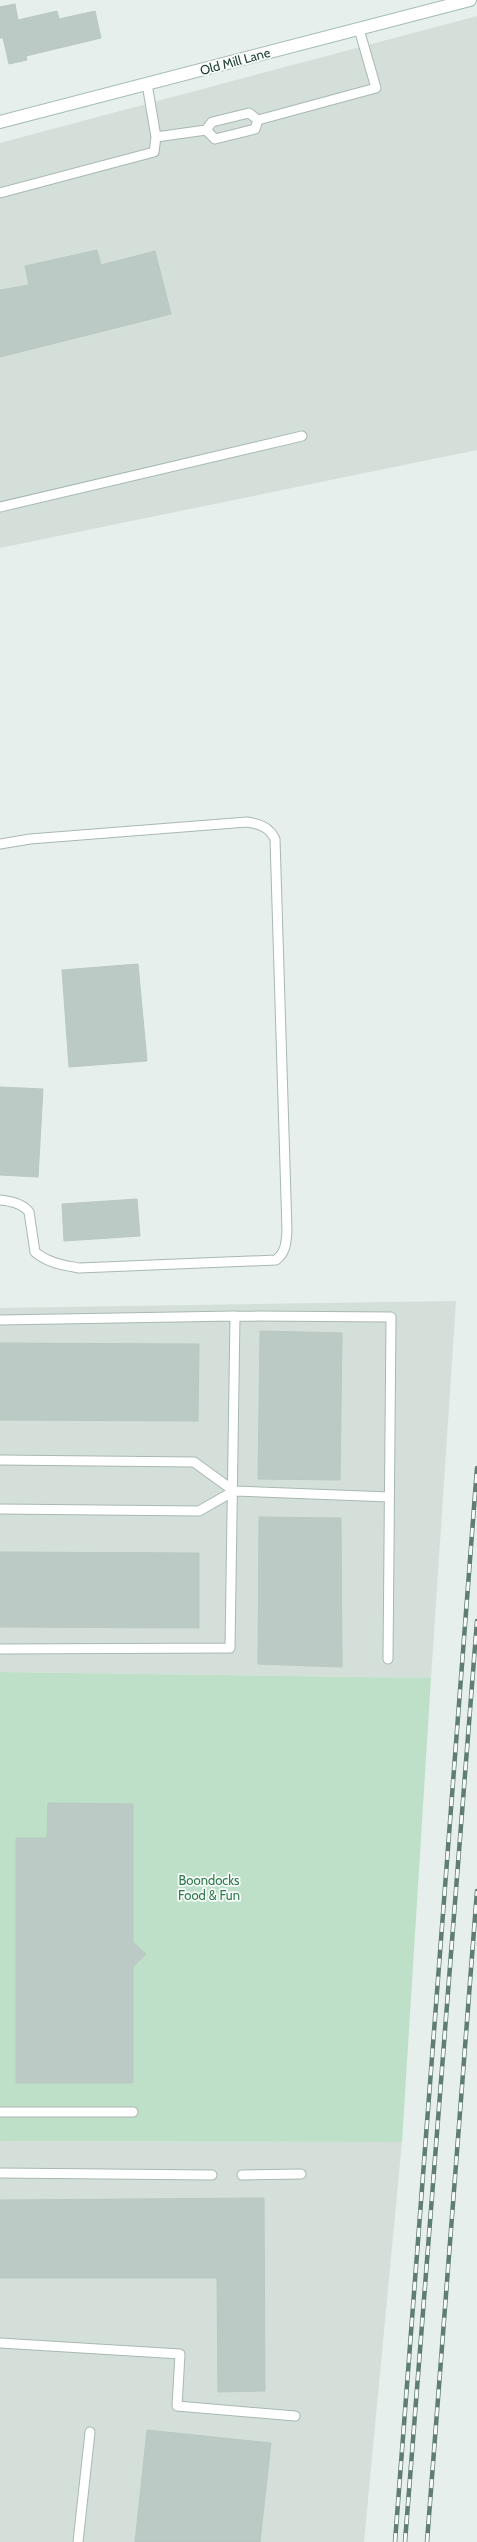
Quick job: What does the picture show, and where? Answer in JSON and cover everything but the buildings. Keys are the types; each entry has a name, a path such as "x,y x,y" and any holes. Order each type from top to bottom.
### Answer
{"street":[{"name":"Old Mill Lane","path":"0,122 470,0"}],"lane":[{"path":"258,120 376,88 359,29"},
{"path":"0,193 154,152 156,137 147,84"},
{"path":"156,137 206,130 212,122 249,113 258,120"},
{"path":"206,130 215,139 255,129 258,120"},
{"path":"0,507 302,436"},
{"path":"0,844 30,839 247,822 260,824 271,831 275,839 287,1231 285,1246 282,1255 276,1260 79,1268 65,1266 42,1258 35,1252 29,1212 26,1208 8,1201 0,1200"},
{"path":"0,1320 235,1316 391,1317 388,1659"},
{"path":"0,1649 230,1648 234,1491 235,1316"},
{"path":"0,1460 194,1462 234,1491"},
{"path":"0,1509 199,1511 234,1491 389,1497"},
{"path":"0,2112 134,2112"},
{"path":"0,2173 212,2175"},
{"path":"242,2175 301,2174"},
{"path":"0,2343 180,2354 177,2406 295,2416"},
{"path":"78,2542 90,2432"}],"shaded area":[{"path":"477,16 477,450 0,548 0,143"},
{"path":"456,1301 431,1678 0,1672 0,1308"},
{"path":"0,2141 402,2142 364,2542 0,2542"}],"green space":[{"name":"Boondocks Food & Fun","path":"0,1672 431,1678 402,2142 0,2141"}],"railway":[{"path":"395,2542 477,1468"},
{"path":"405,2542 477,1621"},
{"path":"427,2542 477,1891"}]}
